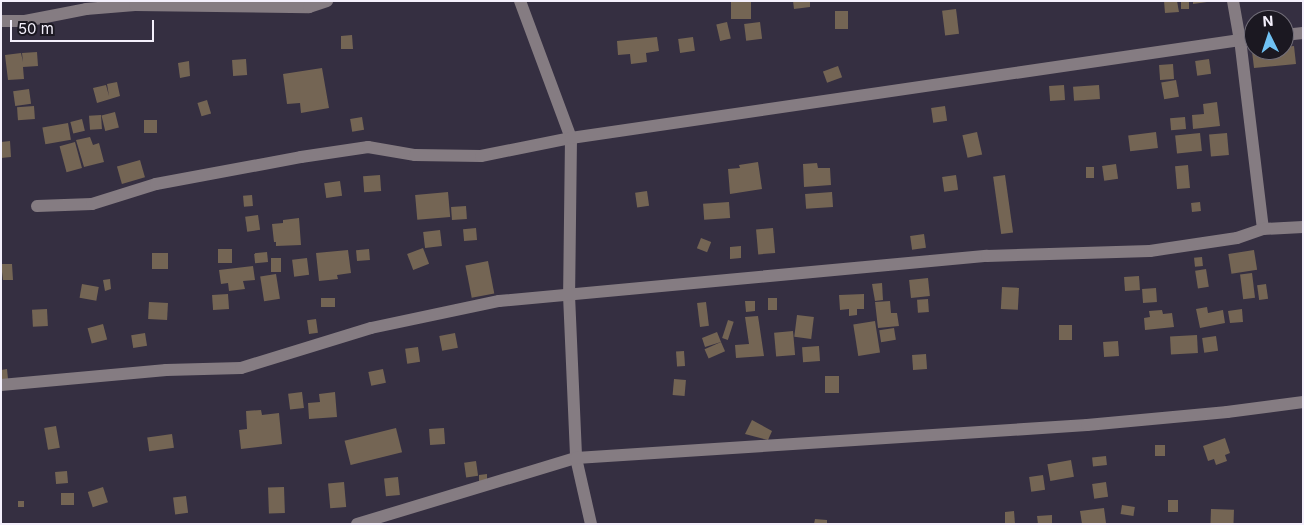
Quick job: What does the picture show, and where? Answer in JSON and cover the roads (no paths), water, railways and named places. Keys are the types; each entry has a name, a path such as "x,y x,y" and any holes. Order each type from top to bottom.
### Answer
{"street":[{"path":"1,21 25,21 86,9 135,5 309,7 327,1"},
{"path":"520,1 571,138 569,295 576,458 591,524"},
{"path":"1233,1 1240,39 1263,229"},
{"path":"37,206 92,204 156,184 368,147 415,155 481,156 571,138 1244,39"},
{"path":"1,385 166,370 241,368 371,328 499,301 987,256 1150,251 1237,238 1263,229 1303,227"},
{"path":"357,524 576,458 1088,425 1227,412 1303,402"}]}
